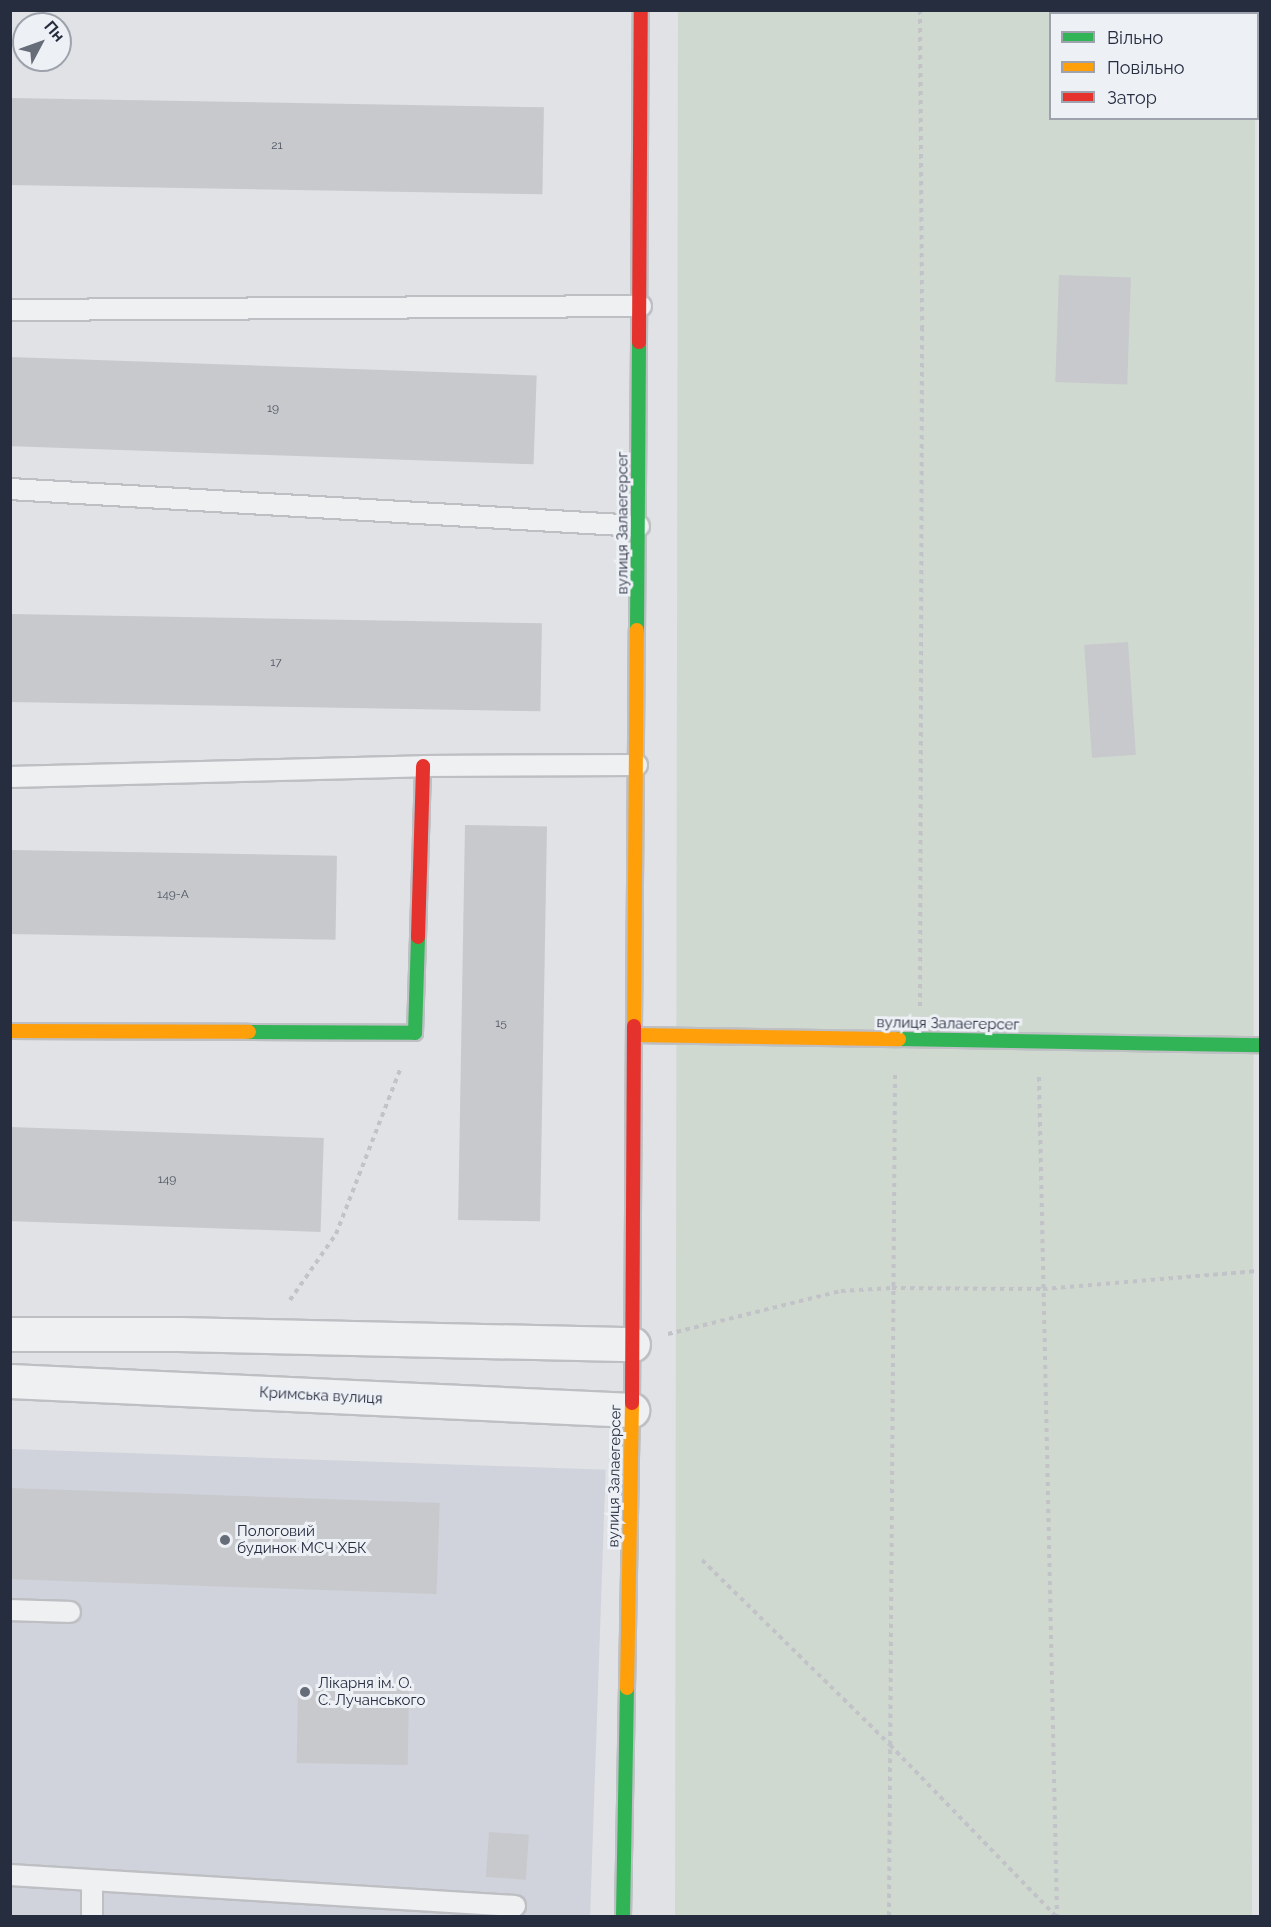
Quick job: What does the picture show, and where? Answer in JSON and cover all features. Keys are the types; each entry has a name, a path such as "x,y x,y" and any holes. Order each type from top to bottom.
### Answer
{"main road":[{"name":"вулиця Залаегерсег","path":"623,1917 633,1344 641,10"},
{"path":"10,1031 415,1033 423,766"},
{"name":"вулиця Залаегерсег","path":"635,1035 1260,1045"}],"street":[{"path":"10,1334 265,1336 633,1344"},
{"name":"Кримська вулиця","path":"10,1381 632,1410"}],"lane":[{"path":"10,309 640,306"},
{"path":"10,489 639,526"},
{"path":"10,777 423,766 637,765"},
{"path":"10,1610 70,1612"},
{"path":"10,1875 515,1906"},
{"path":"92,1881 92,1917"}],"path":[{"path":"889,1917 895,1073 921,1072 920,10"},
{"path":"265,1336 336,1234 415,1033"},
{"path":"1039,1071 1056,1917"},
{"path":"633,1344 842,1290 1043,1289 1257,1271"},
{"path":"702,1560 890,1744 1056,1917"}],"shaded area":[{"path":"678,11 1255,11 1049,12 1049,120 1255,120 1252,1916 675,1916"},
{"name":"Лікарня ім. О. С. Лучанського","path":"11,1449 606,1470 590,1916 10,1916"}],"building":[{"path":"10,98 544,107 542,194 10,185"},
{"path":"1059,275 1131,278 1127,384 1055,382"},
{"path":"10,357 537,375 534,464 10,446"},
{"path":"10,614 542,623 540,711 10,702"},
{"path":"1128,642 1136,755 1092,758 1084,645"},
{"path":"465,825 547,826 540,1221 458,1220"},
{"path":"10,850 337,856 335,940 10,934"},
{"path":"10,1127 324,1138 321,1232 10,1221"},
{"name":"Пологовий будинок МСЧ ХБК","path":"10,1488 440,1503 437,1594 10,1579"},
{"path":"298,1688 409,1690 408,1765 297,1763"},
{"path":"489,1832 529,1835 526,1880 486,1877"}],"traffic: fast":[{"path":"637,630 639,342"},
{"path":"249,1032 415,1033 418,937"},
{"path":"899,1039 1260,1045"},
{"path":"623,1916 627,1688"}],"traffic: slow":[{"path":"634,1026 637,630"},
{"path":"10,1031 249,1032"},
{"path":"635,1035 899,1039"},
{"path":"627,1688 632,1403"}],"traffic: jam":[{"path":"639,342 641,10"},
{"path":"418,937 423,766"},
{"path":"632,1403 634,1026"}],"place":[{"name":"Пологовий будинок МСЧ ХБК","path":"225,1540"},
{"name":"Лікарня ім. О. С. Лучанського","path":"305,1692"}]}
